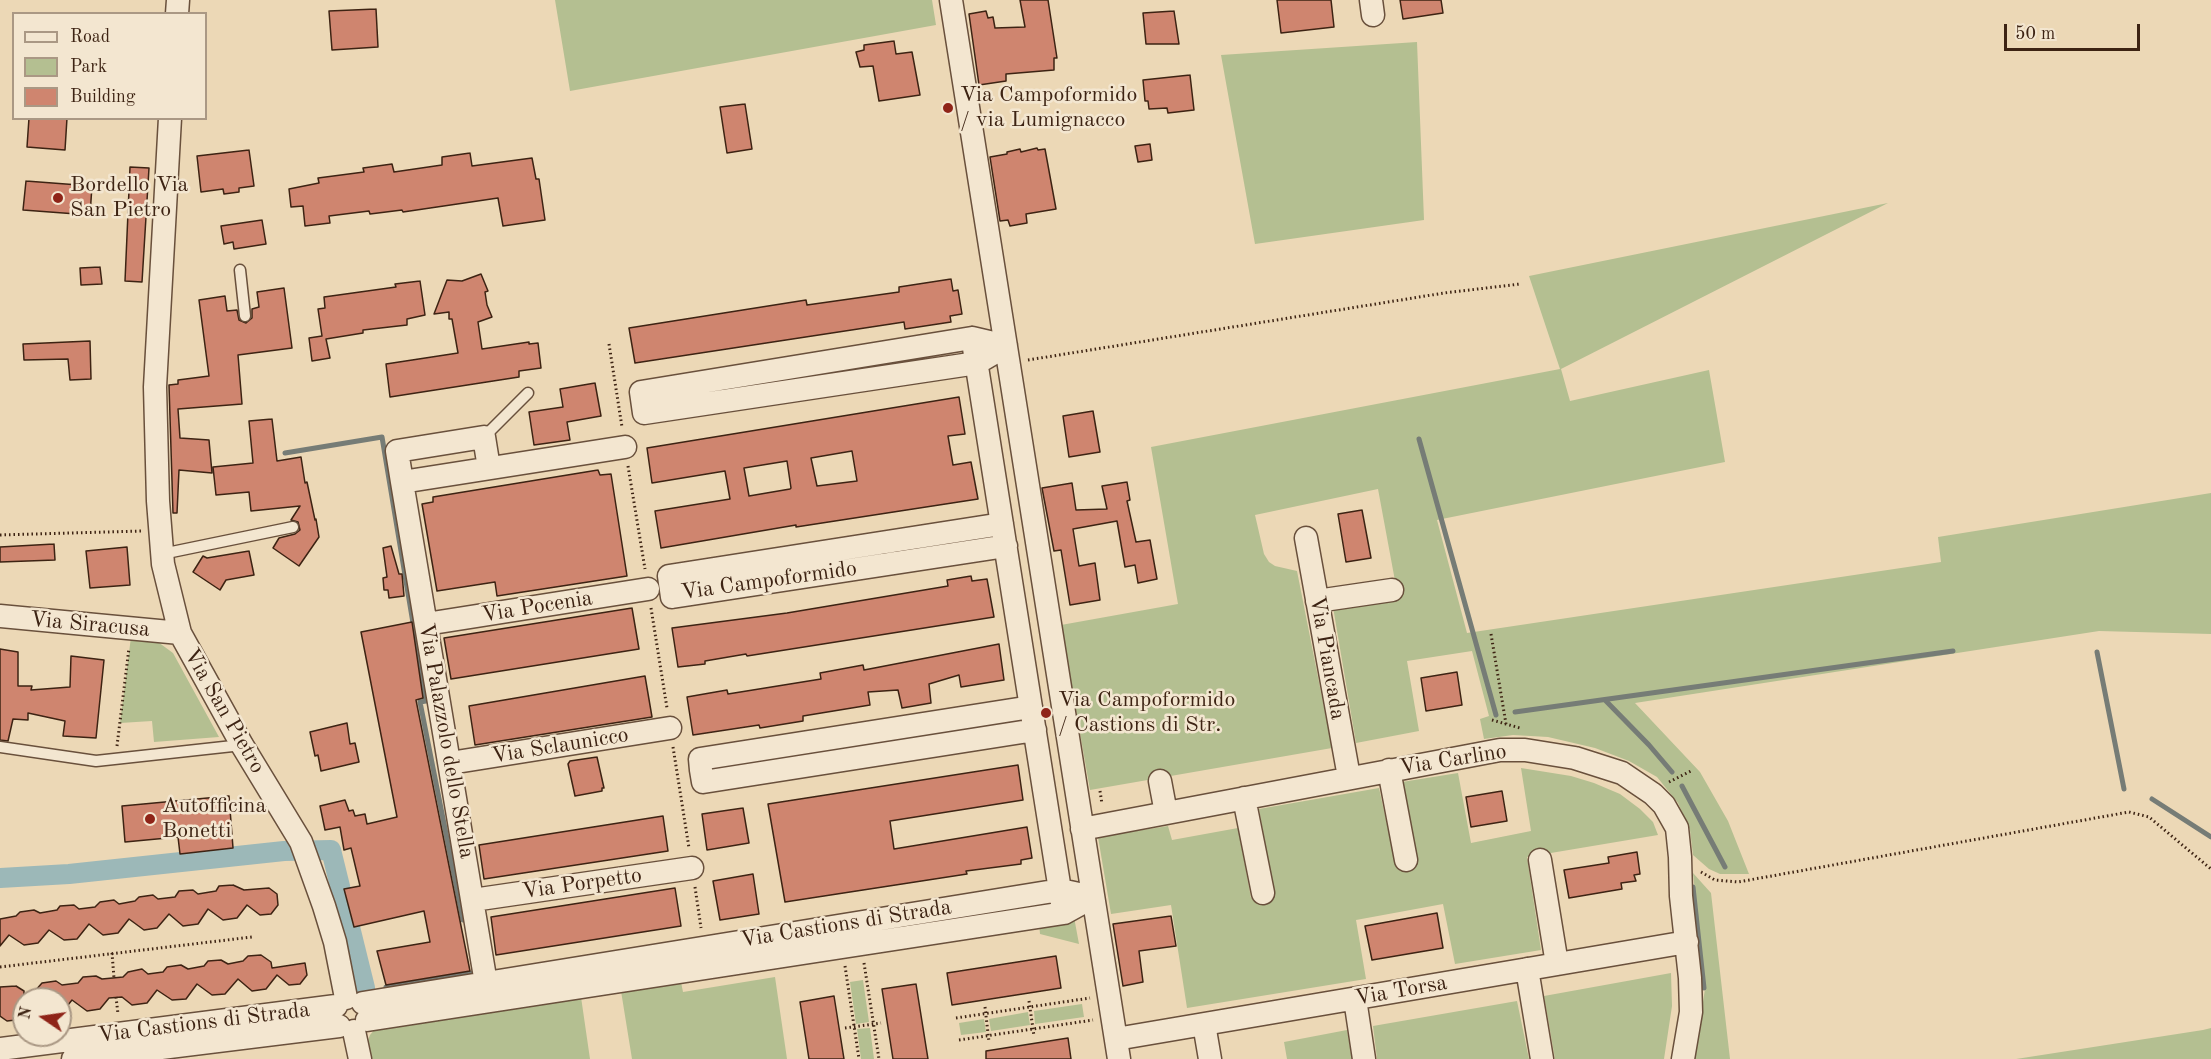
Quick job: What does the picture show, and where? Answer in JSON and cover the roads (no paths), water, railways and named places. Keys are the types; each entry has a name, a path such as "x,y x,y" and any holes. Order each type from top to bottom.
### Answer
{"street":[{"path":"951,0 1117,1049"},
{"name":"Via San Pietro","path":"170,120 155,387 163,564 180,633 304,851 332,933 360,1059"},
{"path":"972,338 1007,355 976,363 644,413 641,392 972,338"},
{"path":"972,338 1064,913"},
{"path":"484,437 489,468"},
{"name":"Via Palazzolo dello Stella","path":"484,437 397,451 488,992"},
{"path":"402,482 625,447"},
{"name":"Via Campoformido","path":"1004,535 672,597 669,576 1004,535"},
{"name":"Via Piancada","path":"1306,538 1349,777"},
{"name":"Via Pocenia","path":"426,624 648,590"},
{"path":"1317,601 1392,590"},
{"name":"Via Siracusa","path":"0,616 180,633"},
{"path":"1031,707 700,759 703,782 1035,730"},
{"name":"Via Sclaunicco","path":"450,763 670,728"},
{"name":"Via Carlino","path":"1082,829 1349,777 1512,750 1544,752 1575,758 1622,773 1653,794 1664,805 1677,828 1691,1012 1683,1059"},
{"path":"1389,770 1406,860"},
{"path":"1160,781 1166,813"},
{"path":"1244,798 1263,893"},
{"path":"1540,860 1557,964"},
{"name":"Via Porpetto","path":"473,900 692,868"},
{"name":"Via Castions di Strada","path":"596,975 705,947 851,945 914,925 1060,890 1093,897"},
{"name":"Via Castions di Strada","path":"8,1052 351,1014 914,925 1064,913 1093,897"},
{"name":"Via Torsa","path":"1117,1049 1204,1024 1687,942"},
{"path":"1527,969 1542,1059"},
{"path":"1355,999 1364,1059"},
{"path":"1204,1024 1210,1059"},
{"name":"Via Castions di Strada","path":"73,1059 213,1031"}],"lane":[{"path":"240,270 245,316"},
{"path":"484,437 528,393"},
{"path":"162,554 293,527"},
{"path":"0,747 96,761 242,745"}],"waterway":[{"path":"285,453 382,437 426,701 420,702 463,920"},
{"path":"1419,439 1496,715"},
{"path":"1515,712 1953,651"},
{"path":"2097,652 2124,789"},
{"path":"1605,700 1672,772"},
{"path":"1682,786 1725,867"},
{"path":"2152,799 2211,837"},
{"path":"0,878 69,874 284,851 331,850 365,988"},
{"path":"1693,887 1704,988"},
{"path":"386,987 473,973"}],"place":[{"name":"Via Campoformido / via Lumignacco","path":"948,108"},
{"name":"Bordello Via San Pietro","path":"58,198"},
{"name":"Via Campoformido / Castions di Str.","path":"1046,713"},
{"name":"Autofficina Bonetti","path":"150,819"}]}
